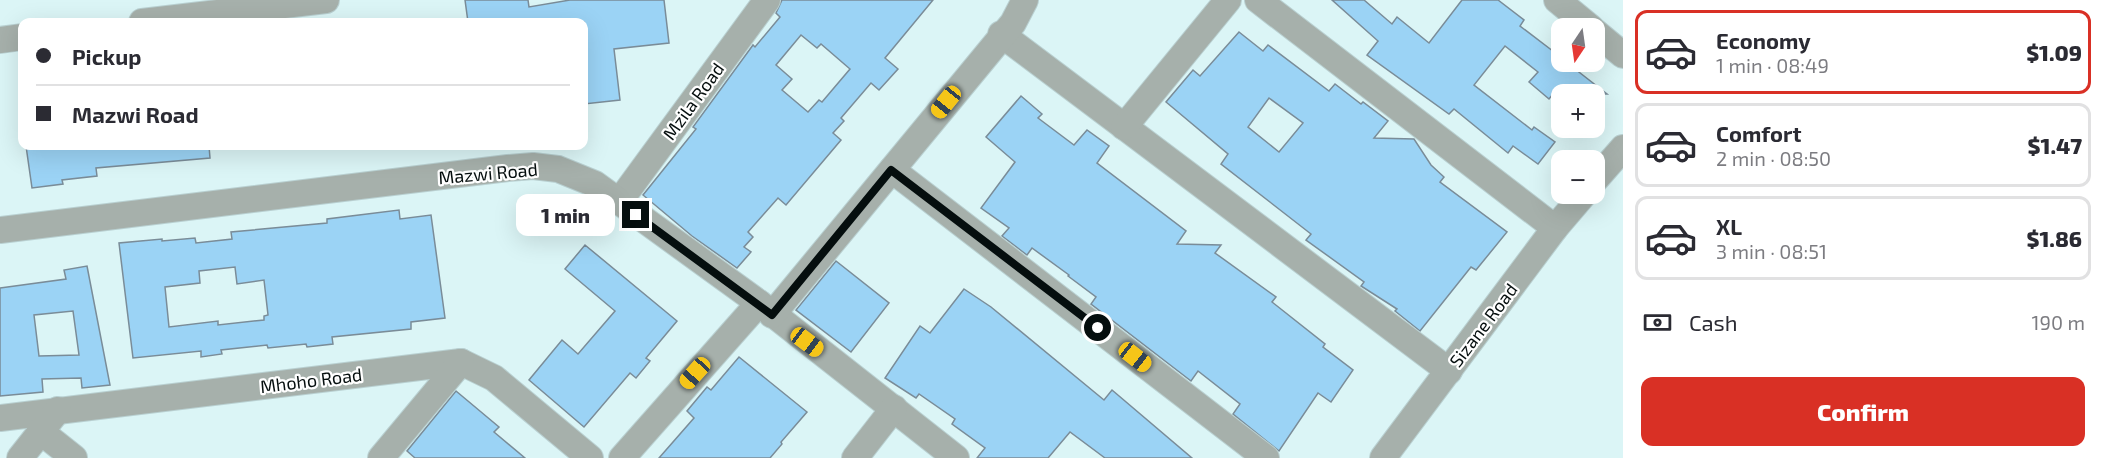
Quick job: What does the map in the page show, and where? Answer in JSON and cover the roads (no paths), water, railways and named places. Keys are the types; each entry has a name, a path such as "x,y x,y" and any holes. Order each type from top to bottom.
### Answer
{"street":[{"path":"175,18 326,0"},
{"name":"Mzila Road","path":"619,202 767,0"},
{"path":"622,458 765,309 891,170 1001,34 1013,23 1025,0"},
{"path":"1124,127 1228,0"},
{"path":"1258,0 1555,228"},
{"path":"1557,0 1579,18"},
{"path":"1001,34 1449,371"},
{"path":"0,40 18,38"},
{"path":"1605,40 1623,55"},
{"path":"1605,168 1623,148"},
{"name":"Mazwi Road","path":"0,230 533,166 558,169 579,176 619,202 765,309 956,458"},
{"path":"891,170 1266,458"},
{"name":"Sizane Road","path":"1383,458 1555,228 1575,204"},
{"path":"381,458 460,362 494,378 590,458"},
{"name":"Mhoho Road","path":"0,417 460,362"},
{"path":"855,458 894,408"},
{"path":"20,458 58,410"},
{"path":"40,431 74,458"}]}
